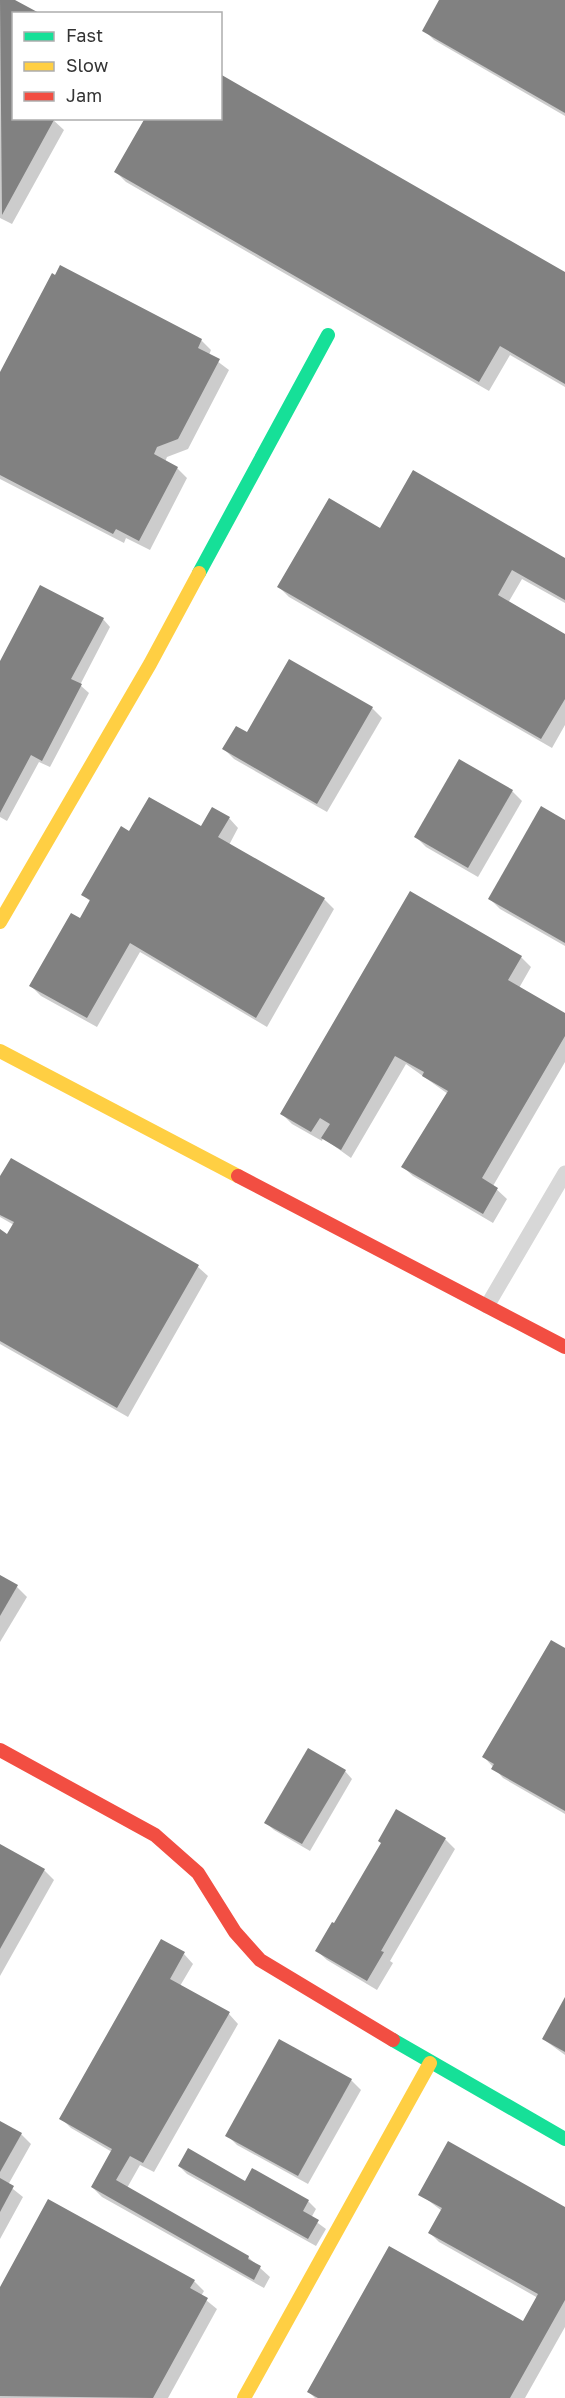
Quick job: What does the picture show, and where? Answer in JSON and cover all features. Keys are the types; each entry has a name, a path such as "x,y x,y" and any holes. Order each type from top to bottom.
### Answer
{"street":[{"path":"0,922 150,664 328,335"},
{"path":"1,1055 565,1347"},
{"path":"487,1306 565,1173"},
{"path":"0,1750 155,1835 198,1873 235,1932 260,1960 430,2063 565,2139"},
{"path":"244,2398 430,2063"}],"building":[{"path":"0,0 15,0 37,12 12,12 12,120 54,120 2,215"},
{"path":"439,0 565,0 565,113 422,31"},
{"path":"222,75 565,272 565,384 500,346 479,382 114,172 144,120 222,120"},
{"path":"60,265 202,339 198,348 220,359 178,439 157,447 154,454 178,467 139,541 116,529 113,534 0,475 0,372 52,273 55,275"},
{"path":"413,470 565,558 565,600 512,570 498,595 565,634 565,699 541,739 277,587 329,498 380,528"},
{"path":"40,585 104,618 71,679 82,684 42,761 31,755 0,813 0,661"},
{"path":"289,659 373,707 317,804 222,749 236,726 247,732"},
{"path":"459,759 513,790 468,868 414,837"},
{"path":"149,797 201,826 212,807 230,817 218,837 325,898 256,1018 130,943 87,1018 29,986 71,913 80,918 90,900 81,895 121,826 129,831"},
{"path":"541,806 565,820 565,943 488,899"},
{"path":"410,891 522,956 508,980 565,1013 565,1036 482,1178 498,1188 483,1214 401,1167 448,1091 422,1076 424,1072 395,1056 341,1150 321,1138 330,1124 320,1118 311,1132 280,1114"},
{"path":"11,1158 199,1265 117,1408 0,1341 0,1229 7,1234 14,1222 0,1215 0,1176"},
{"path":"0,1575 18,1585 0,1616"},
{"path":"551,1640 565,1648 565,1811 491,1769 494,1764 482,1757"},
{"path":"308,1748 346,1770 302,1844 264,1823"},
{"path":"396,1809 446,1838 381,1951 384,1952 367,1981 315,1951 381,1843 378,1841"},
{"path":"0,1844 45,1869 0,1949"},
{"path":"161,1939 185,1952 170,1979 230,2012 143,2163 130,2156 116,2180 249,2256 248,2259 261,2266 254,2280 91,2187 112,2149 59,2119"},
{"path":"565,1997 565,2052 542,2039"},
{"path":"279,2039 352,2079 298,2176 225,2136"},
{"path":"0,2121 22,2133 0,2172"},
{"path":"448,2141 565,2207 565,2300 510,2398 318,2398 307,2392 389,2246 523,2321 538,2294 428,2233 442,2208 418,2195"},
{"path":"188,2148 245,2181 252,2168 309,2200 303,2211 319,2220 308,2239 178,2166"},
{"path":"0,2178 14,2186 0,2212"},
{"path":"48,2199 195,2280 190,2288 208,2298 153,2398 0,2396 0,2287"}],"traffic: fast":[{"path":"199,573 328,335"},
{"path":"393,2040 565,2139"}],"traffic: slow":[{"path":"0,922 150,664 199,573"},
{"path":"0,1051 238,1176"},
{"path":"244,2398 430,2063"}],"traffic: jam":[{"path":"238,1176 565,1347"},
{"path":"0,1750 155,1835 198,1873 235,1932 260,1960 393,2040"}]}
